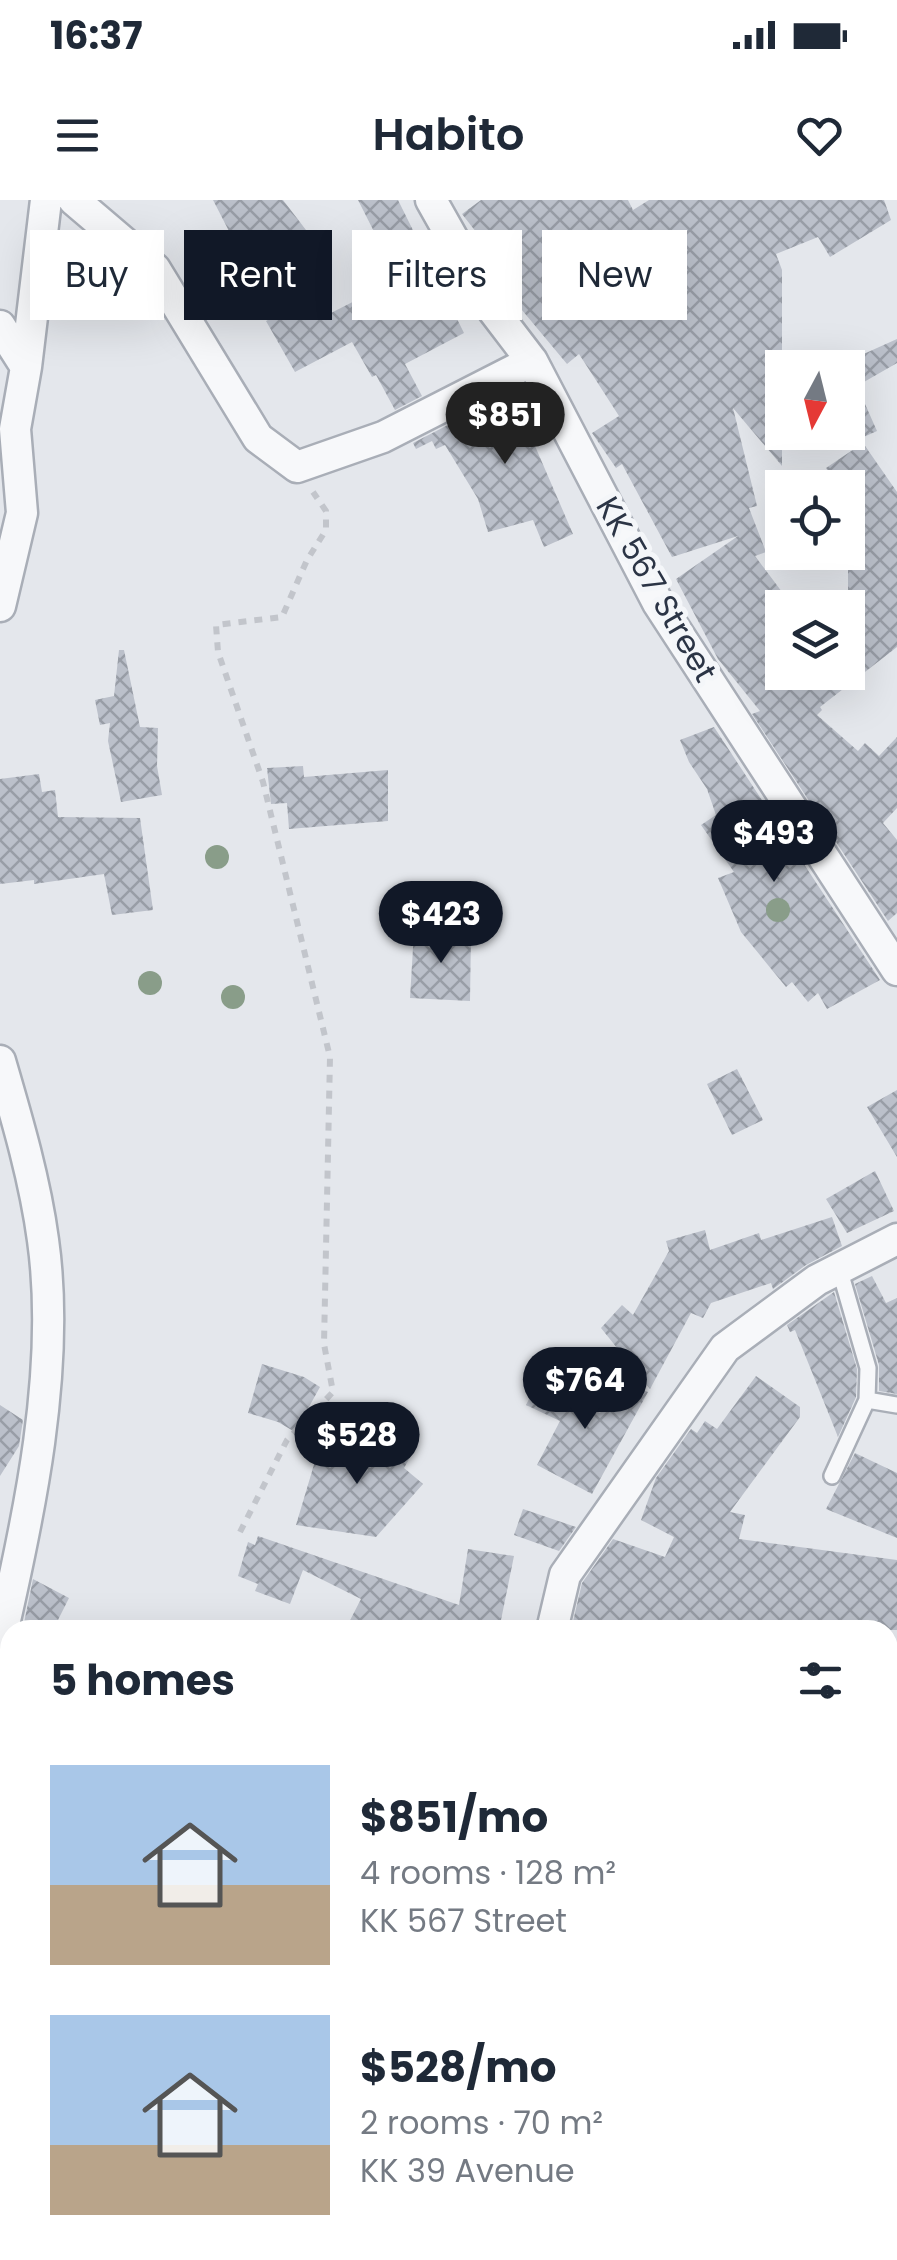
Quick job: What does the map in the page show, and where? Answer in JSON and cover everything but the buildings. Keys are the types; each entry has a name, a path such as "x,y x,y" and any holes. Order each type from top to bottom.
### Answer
{"street":[{"path":"0,606 22,513 15,428 46,200"},
{"path":"74,200 154,270 258,438 297,468 383,438 532,361"},
{"name":"KK 567 Street","path":"431,200 493,310 532,361 658,604 897,970"},
{"path":"0,326 26,367"},
{"path":"0,1061 44,1240 48,1348 36,1458 4,1620"},
{"path":"554,1620 565,1575 726,1348 817,1280 897,1239"}],"lane":[{"path":"832,1476 867,1400 868,1368 840,1268"},
{"path":"867,1400 897,1406"}],"path":[{"path":"240,1532 288,1440 333,1392 324,1326 330,1057 264,782 218,652 216,624 282,617 306,560 326,530 326,510 297,468"}]}
